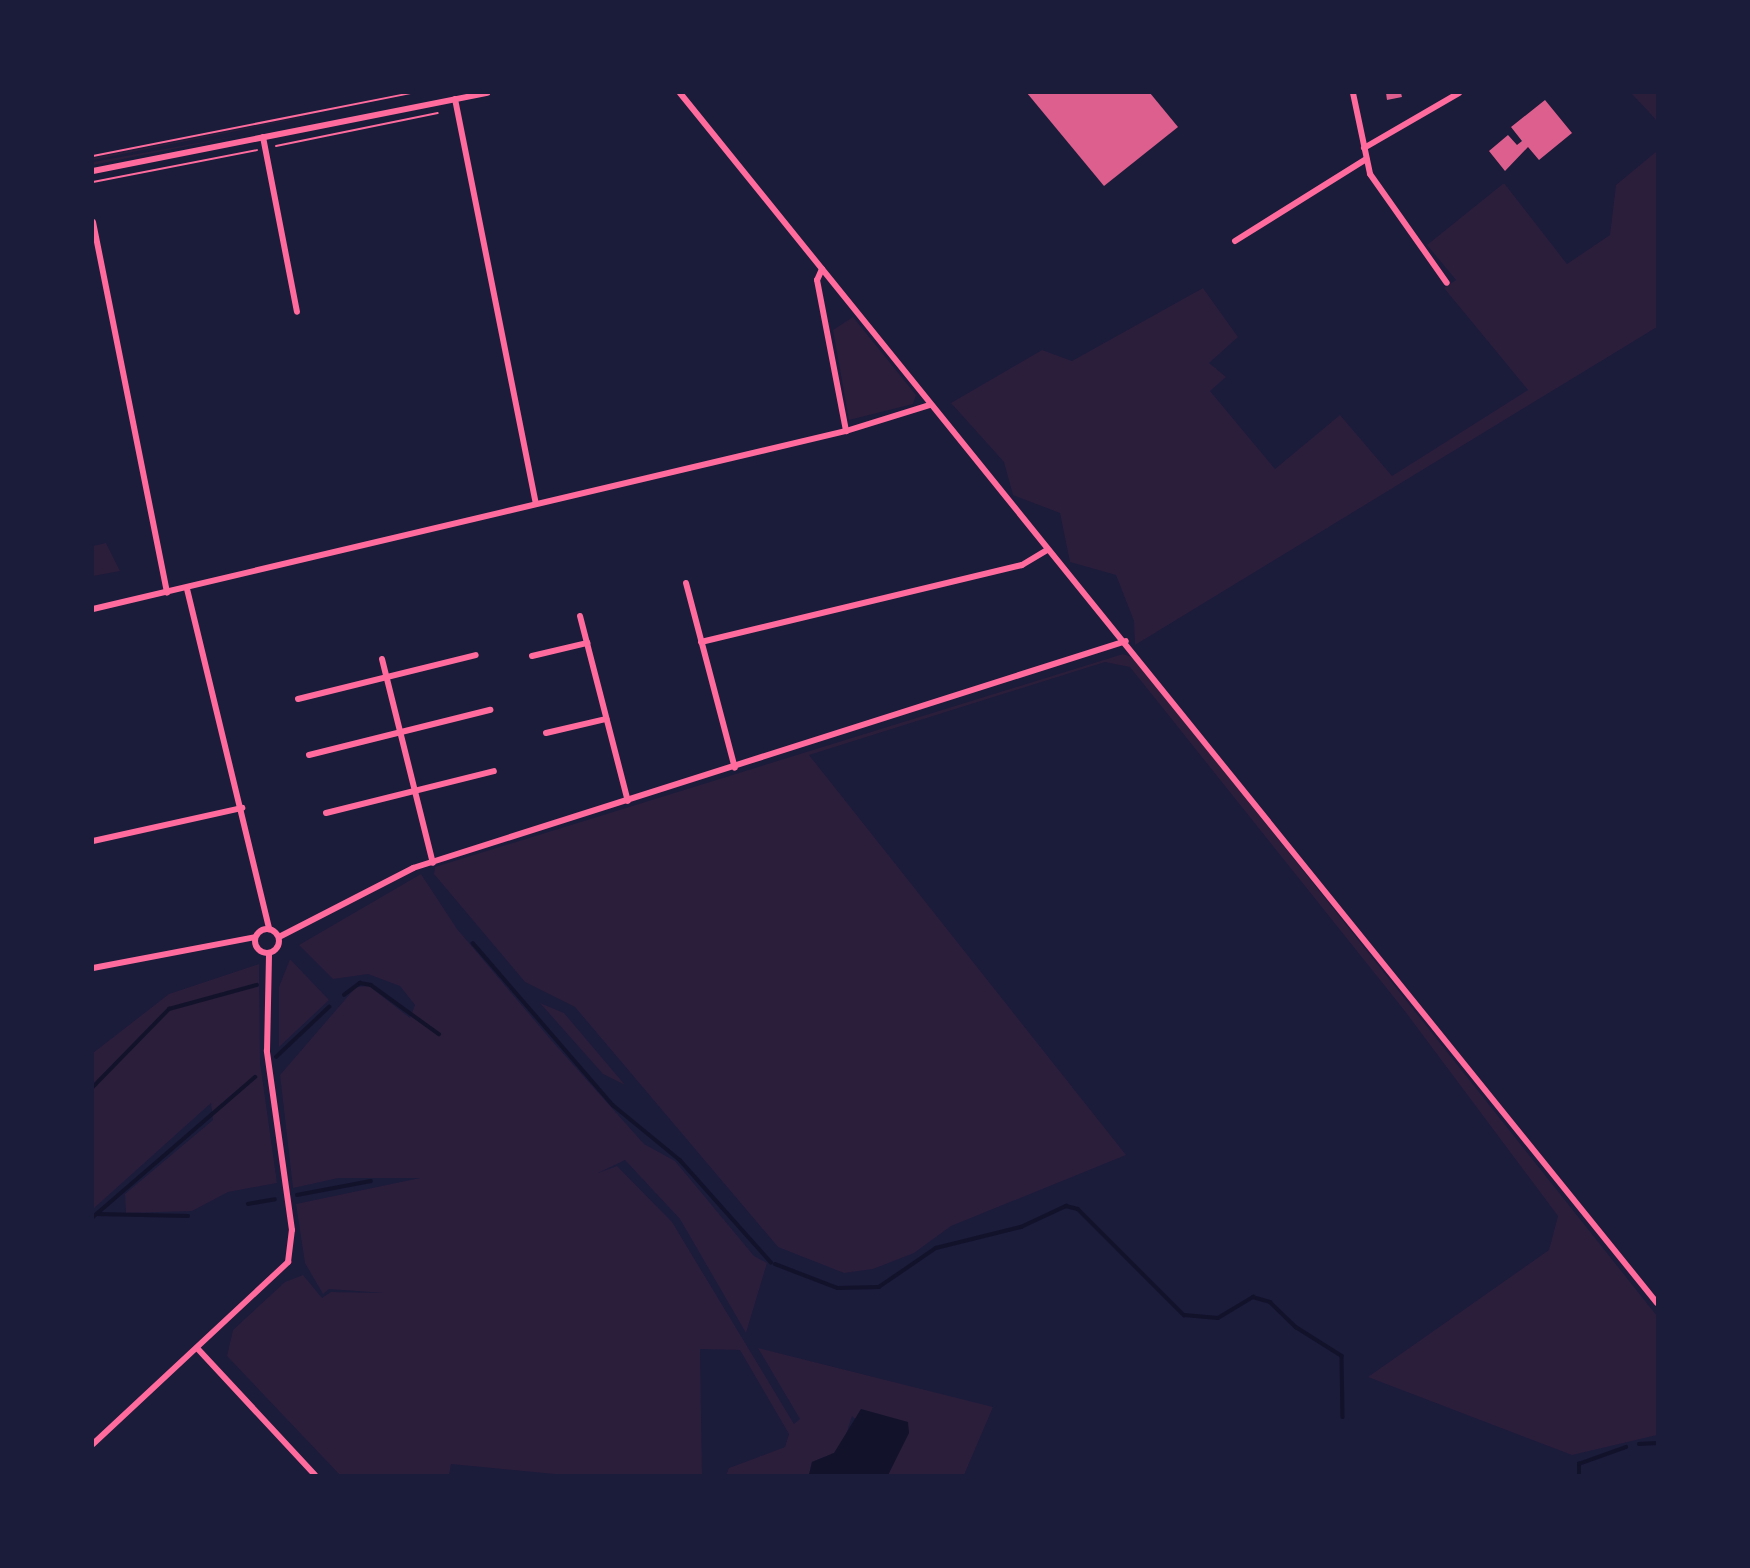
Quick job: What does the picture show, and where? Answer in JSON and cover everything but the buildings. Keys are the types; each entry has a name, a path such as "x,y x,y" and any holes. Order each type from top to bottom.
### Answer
{"street":[{"path":"93,171 487,93"},
{"path":"680,93 1047,550 1126,641 1657,1303"},
{"path":"1353,93 1366,159 1384,200 1447,283"},
{"path":"1364,148 1459,93"},
{"path":"455,99 536,504"},
{"path":"263,137 297,312"},
{"path":"1235,241 1366,159"},
{"path":"93,222 167,593"},
{"path":"822,269 817,280 846,431"},
{"path":"93,609 187,589 846,431 929,405"},
{"path":"701,642 1022,565 1047,550"},
{"path":"686,583 735,768"},
{"path":"187,589 242,808 269,929 279,937"},
{"path":"580,616 628,802"},
{"path":"93,1444 278,1274 292,1249 267,1051 269,953 279,937 433,863 1126,641"},
{"path":"532,656 587,643"},
{"path":"298,699 476,655"},
{"path":"382,659 433,863"},
{"path":"309,755 490,710"},
{"path":"546,733 606,719"},
{"path":"326,813 494,771"},
{"path":"93,841 242,808"},
{"path":"93,968 255,937 269,929"},
{"path":"255,937 258,949 269,953"},
{"path":"197,1348 315,1475"}],"path":[{"path":"93,156 412,93"}],"shaded area":[{"path":"1631,93 1657,93 1657,121 1648,111"},
{"path":"305,117 93,160 93,158"},
{"path":"259,132 93,165 93,162"},
{"path":"1657,151 1657,327 1135,645 1134,621 1116,575 1070,562 1060,513 1013,495 1004,462 951,403 1042,350 1072,361 1203,288 1238,337 1209,363 1226,377 1210,391 1275,469 1340,415 1392,476 1528,390 1444,288 1456,280 1427,245 1504,183 1567,264 1610,235 1616,185"},
{"path":"853,317 916,395 913,404 849,420 833,330"},
{"path":"106,543 120,571 93,576 93,546"},
{"path":"1123,654 1134,658 1657,1316 1657,1435 1572,1455 1368,1377 1549,1250 1558,1216 1404,1010 1130,667 1105,662 809,755 1126,1155 951,1226 914,1253 873,1269 844,1273 778,1247 575,1007 525,982 434,874 435,867"},
{"path":"421,874 457,929 552,1041 644,1144 675,1161 754,1256 767,1263 746,1333 680,1219 625,1160 598,1173 617,1166 672,1222 794,1424 800,1419 758,1348 993,1407 964,1475 888,1475 897,1456 852,1416 845,1438 834,1453 812,1462 809,1475 726,1475 729,1468 785,1447 789,1434 740,1350 700,1349 702,1475 565,1475 451,1464 449,1475 340,1475 227,1356 233,1330 285,1282 303,1275 322,1298 331,1292 384,1293 329,1289 323,1294 305,1263 296,1204 420,1178 338,1178 293,1188 280,1075 356,987 369,986 410,1018 415,1005 400,986 368,974 333,979 299,945"},
{"path":"290,959 329,1000 279,1047 279,987"},
{"path":"259,964 260,1062 277,1183 228,1192 192,1211 126,1213 125,1194 213,1120 211,1103 93,1209 93,1053 169,994"},
{"path":"540,1003 564,1013 625,1085 603,1074"},
{"path":"861,1409 908,1422 909,1433 888,1475 809,1475 812,1462 834,1453"}],"waterway":[{"path":"473,943 613,1105 680,1160 771,1262"},
{"path":"344,995 360,983 371,985 439,1034"},
{"path":"93,1087 169,1009 257,985"},
{"path":"276,1057 329,1007"},
{"path":"93,1217 255,1077"},
{"path":"297,1195 371,1181"},
{"path":"248,1204 275,1199"},
{"path":"775,1264 838,1288 879,1287 936,1248 1021,1227 1066,1206 1078,1209 1184,1315 1218,1318 1253,1297 1270,1302 1296,1327 1342,1356 1343,1417"},
{"path":"97,1214 188,1216"},
{"path":"1639,1444 1657,1443"},
{"path":"1579,1475 1579,1464 1626,1447"}]}
